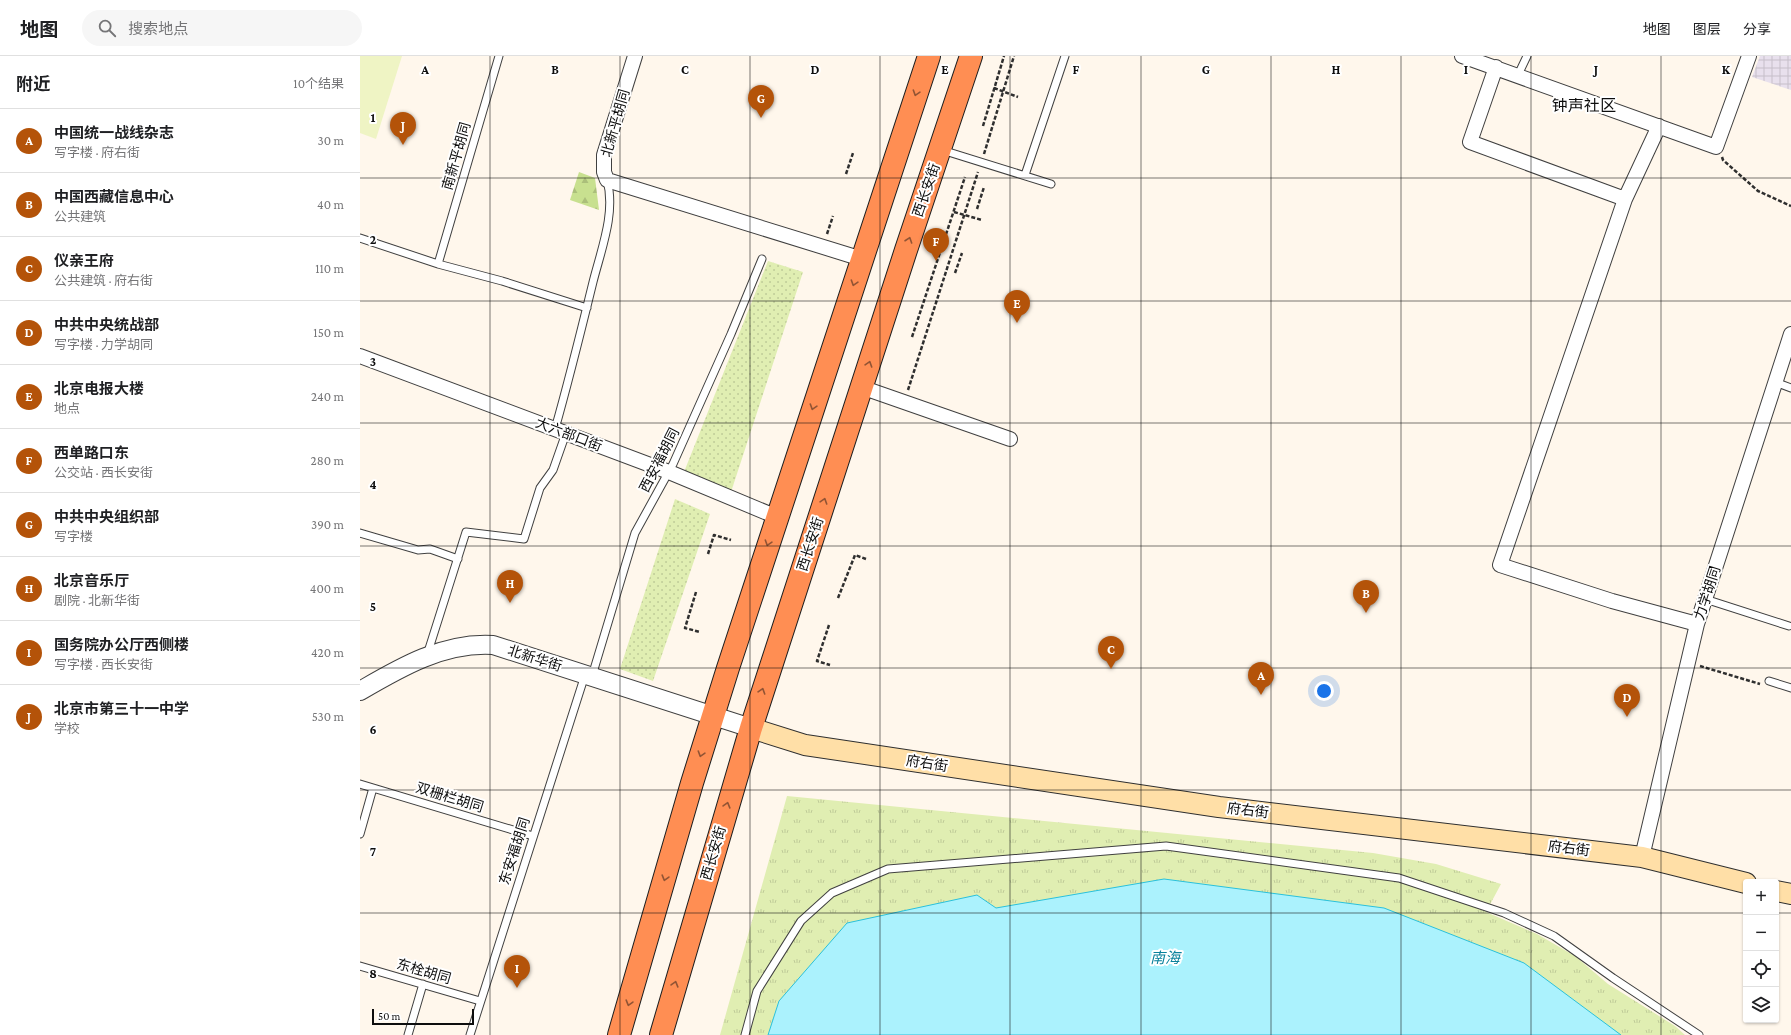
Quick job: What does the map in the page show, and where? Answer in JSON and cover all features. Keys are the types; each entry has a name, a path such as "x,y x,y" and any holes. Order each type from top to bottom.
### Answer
{"highway":[{"path":"619,1035 713,716 928,56"},
{"name":"西长安街","path":"660,1035 750,728 861,386 971,56"}],"main road":[{"name":"府右街","path":"750,728 804,745 1219,807 1642,857 1743,882"},
{"path":"1779,891 1791,894"}],"street":[{"name":"北新平胡同","path":"607,180 604,172 604,155 636,56"},
{"path":"1462,56 1716,147 1749,56"},
{"path":"1496,68 1470,142 1625,199"},
{"path":"1659,126 1625,199 1500,566 1612,601 1697,624"},
{"path":"607,180 862,259"},
{"name":"力学胡同","path":"1642,857 1697,624 1791,334"},
{"name":"大六部口街","path":"360,356 669,472 777,517"},
{"path":"861,386 1010,439"},
{"name":"北新华街","path":"360,691 427,656 456,647 480,644 493,645 750,728"}],"lane":[{"name":"南新平胡同","path":"438,264 499,56"},
{"path":"1025,175 1065,56"},
{"path":"1518,75 1527,56"},
{"path":"940,150 981,161 1051,184"},
{"name":"北新平胡同","path":"458,559 466,532 524,539 540,488 553,470 560,431 609,213 610,190 607,180"},
{"path":"360,238 438,264 502,280 587,308"},
{"name":"西安福胡同","path":"588,676 635,533 669,472 731,334 762,259"},
{"path":"1776,382 1791,388"},
{"path":"360,533 418,550 430,549 458,559 427,656"},
{"path":"1705,599 1788,626"},
{"name":"东安福胡同","path":"470,1035 533,836 588,676"},
{"path":"1765,683 1791,688"},
{"name":"双栅栏胡同","path":"360,784 533,836"},
{"path":"360,834 373,788"},
{"path":"745,1035 756,991 801,921 832,893 888,869 1166,846 1399,878 1504,913 1554,936 1613,978 1699,1035"},
{"name":"东栓胡同","path":"360,966 480,1001"},
{"path":"408,1035 423,984"}],"path":[{"path":"982,126 1004,56"},
{"path":"904,402 1014,56"},
{"path":"994,88 1018,98"},
{"path":"1722,152 1723,160 1758,191 1791,206"},
{"path":"846,174 852,153"},
{"path":"912,337 965,177"},
{"path":"977,208 984,188"},
{"path":"954,212 982,220"},
{"path":"827,237 833,216"},
{"path":"956,273 962,253"},
{"path":"708,554 714,535 731,540"},
{"path":"838,598 855,555 866,559"},
{"path":"696,592 684,628 700,632"},
{"path":"829,625 817,661 830,666"},
{"path":"1688,663 1765,683"}],"shaded area":[{"path":"1760,56 1791,56 1791,90 1752,77"}],"green space":[{"path":"360,56 402,56 376,139 360,133"},
{"path":"579,172 595,178 599,210 570,200"},
{"path":"768,261 803,272 731,492 684,472"},
{"path":"675,499 710,514 653,681 620,669"},
{"path":"787,796 1373,853 1436,864 1501,884 1486,912 1537,934 1575,956 1608,984 1675,1026 1685,1035 720,1035"}],"water":[{"name":"南海","path":"1164,879 1384,908 1524,963 1621,1035 768,1035 779,1001 847,923 977,895 996,908"}],"place":[{"name":"中共中央组织部","path":"761,118"},
{"name":"北京市第三十一中学","path":"403,145"},
{"name":"西单路口东","path":"936,261"},
{"name":"北京电报大楼","path":"1017,323"},
{"name":"北京音乐厅","path":"510,603"},
{"name":"中国西藏信息中心","path":"1366,613"},
{"name":"仪亲王府","path":"1111,669"},
{"name":"中国统一战线杂志","path":"1261,695"},
{"name":"中共中央统战部","path":"1627,717"},
{"name":"国务院办公厅西侧楼","path":"517,988"}],"district":[{"name":"钟声社区","path":"1584,105"}]}
